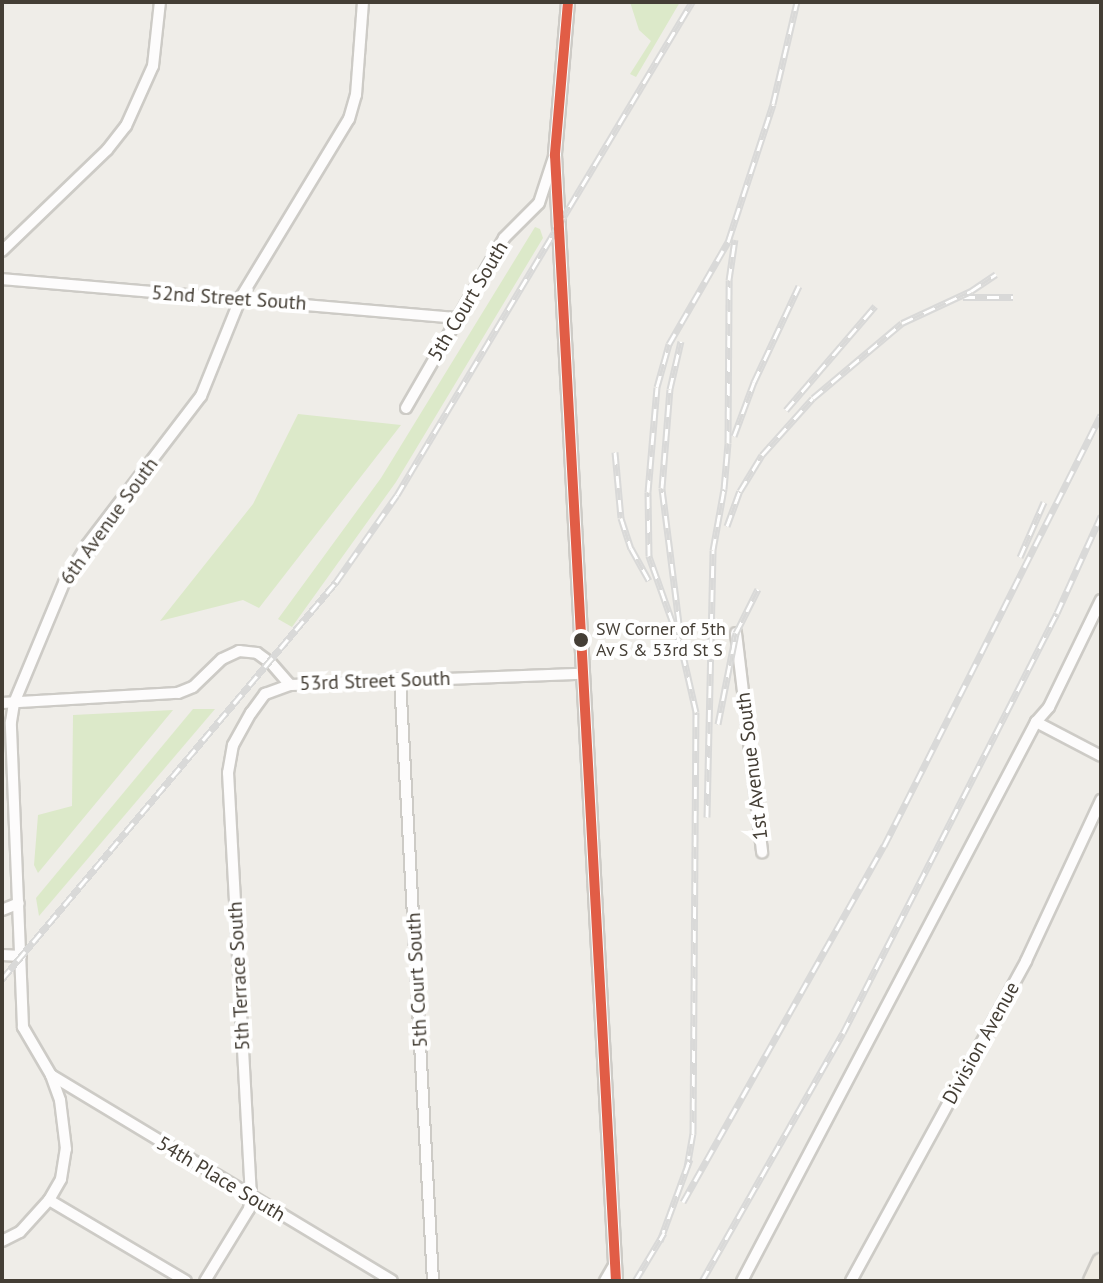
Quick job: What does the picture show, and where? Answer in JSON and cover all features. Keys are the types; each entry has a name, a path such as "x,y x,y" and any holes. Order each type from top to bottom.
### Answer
{"main road":[{"path":"1092,1281 1101,1262"}],"street":[{"path":"2,251 107,150 126,126 141,99 153,66 160,2"},
{"name":"6th Avenue South","path":"2,1241 20,1232 49,1200 61,1179 66,1149 60,1100 51,1075 23,1027 11,722 14,703 64,583 87,545 201,396 241,297 349,119 356,95 363,2"},
{"path":"568,2 555,155 616,1281"},
{"name":"5th Court South","path":"406,408 504,238 539,203 555,155"},
{"name":"52nd Street South","path":"2,279 241,297 456,318"},
{"path":"742,1281 1036,722 1049,707 1101,600"},
{"name":"1st Avenue South","path":"736,633 762,852"},
{"name":"53rd Street South","path":"2,703 178,693 204,679 227,655 245,651 271,663 290,685 583,674"},
{"name":"5th Court South","path":"400,679 433,1281"},
{"name":"5th Terrace South","path":"205,1281 249,1209 251,1197 228,773 233,745 251,713 265,694 290,685"},
{"path":"1036,722 1101,756"},
{"name":"Division Avenue","path":"851,1281 1026,961 1101,800"},
{"path":"2,910 19,903"},
{"path":"2,955 21,956"},
{"name":"54th Place South","path":"51,1075 392,1281"},
{"path":"49,1200 186,1281"},
{"path":"605,1281 613,1267"}],"green space":[{"path":"630,2 680,2 636,77 630,74 651,41 639,30"},
{"path":"535,227 540,229 543,238 396,482 292,627 278,619 381,478"},
{"path":"298,414 401,425 259,608 243,600 160,621 253,504"},
{"path":"193,709 215,709 39,916 36,898"},
{"path":"173,710 38,873 34,865 38,815 72,806 73,715"}],"railway":[{"path":"2,979 336,582 397,495 692,2"},
{"path":"687,1167 693,1134 696,712 681,646 649,556 648,492 657,387 669,344 728,242 773,104 797,2"},
{"path":"707,817 713,550 724,489 728,443 729,280 735,239"},
{"path":"727,526 740,491 762,455 813,398 902,323 971,291 996,274"},
{"path":"734,436 754,382 799,286"},
{"path":"963,297 1013,297"},
{"path":"786,410 875,306"},
{"path":"679,623 662,488 670,389 681,341"},
{"path":"683,1202 884,846 1101,415"},
{"path":"615,452 621,518 631,548 649,580"},
{"path":"1020,557 1044,502"},
{"path":"702,1281 843,1033 1057,613 1101,516"},
{"path":"718,724 736,633 758,589"},
{"path":"660,1241 690,1159"},
{"path":"635,1281 664,1233"}],"transit line":[{"path":"568,2 555,155 616,1281"}],"place":[{"name":"SW Corner of 5th Av S & 53rd St S","path":"581,640"}]}
